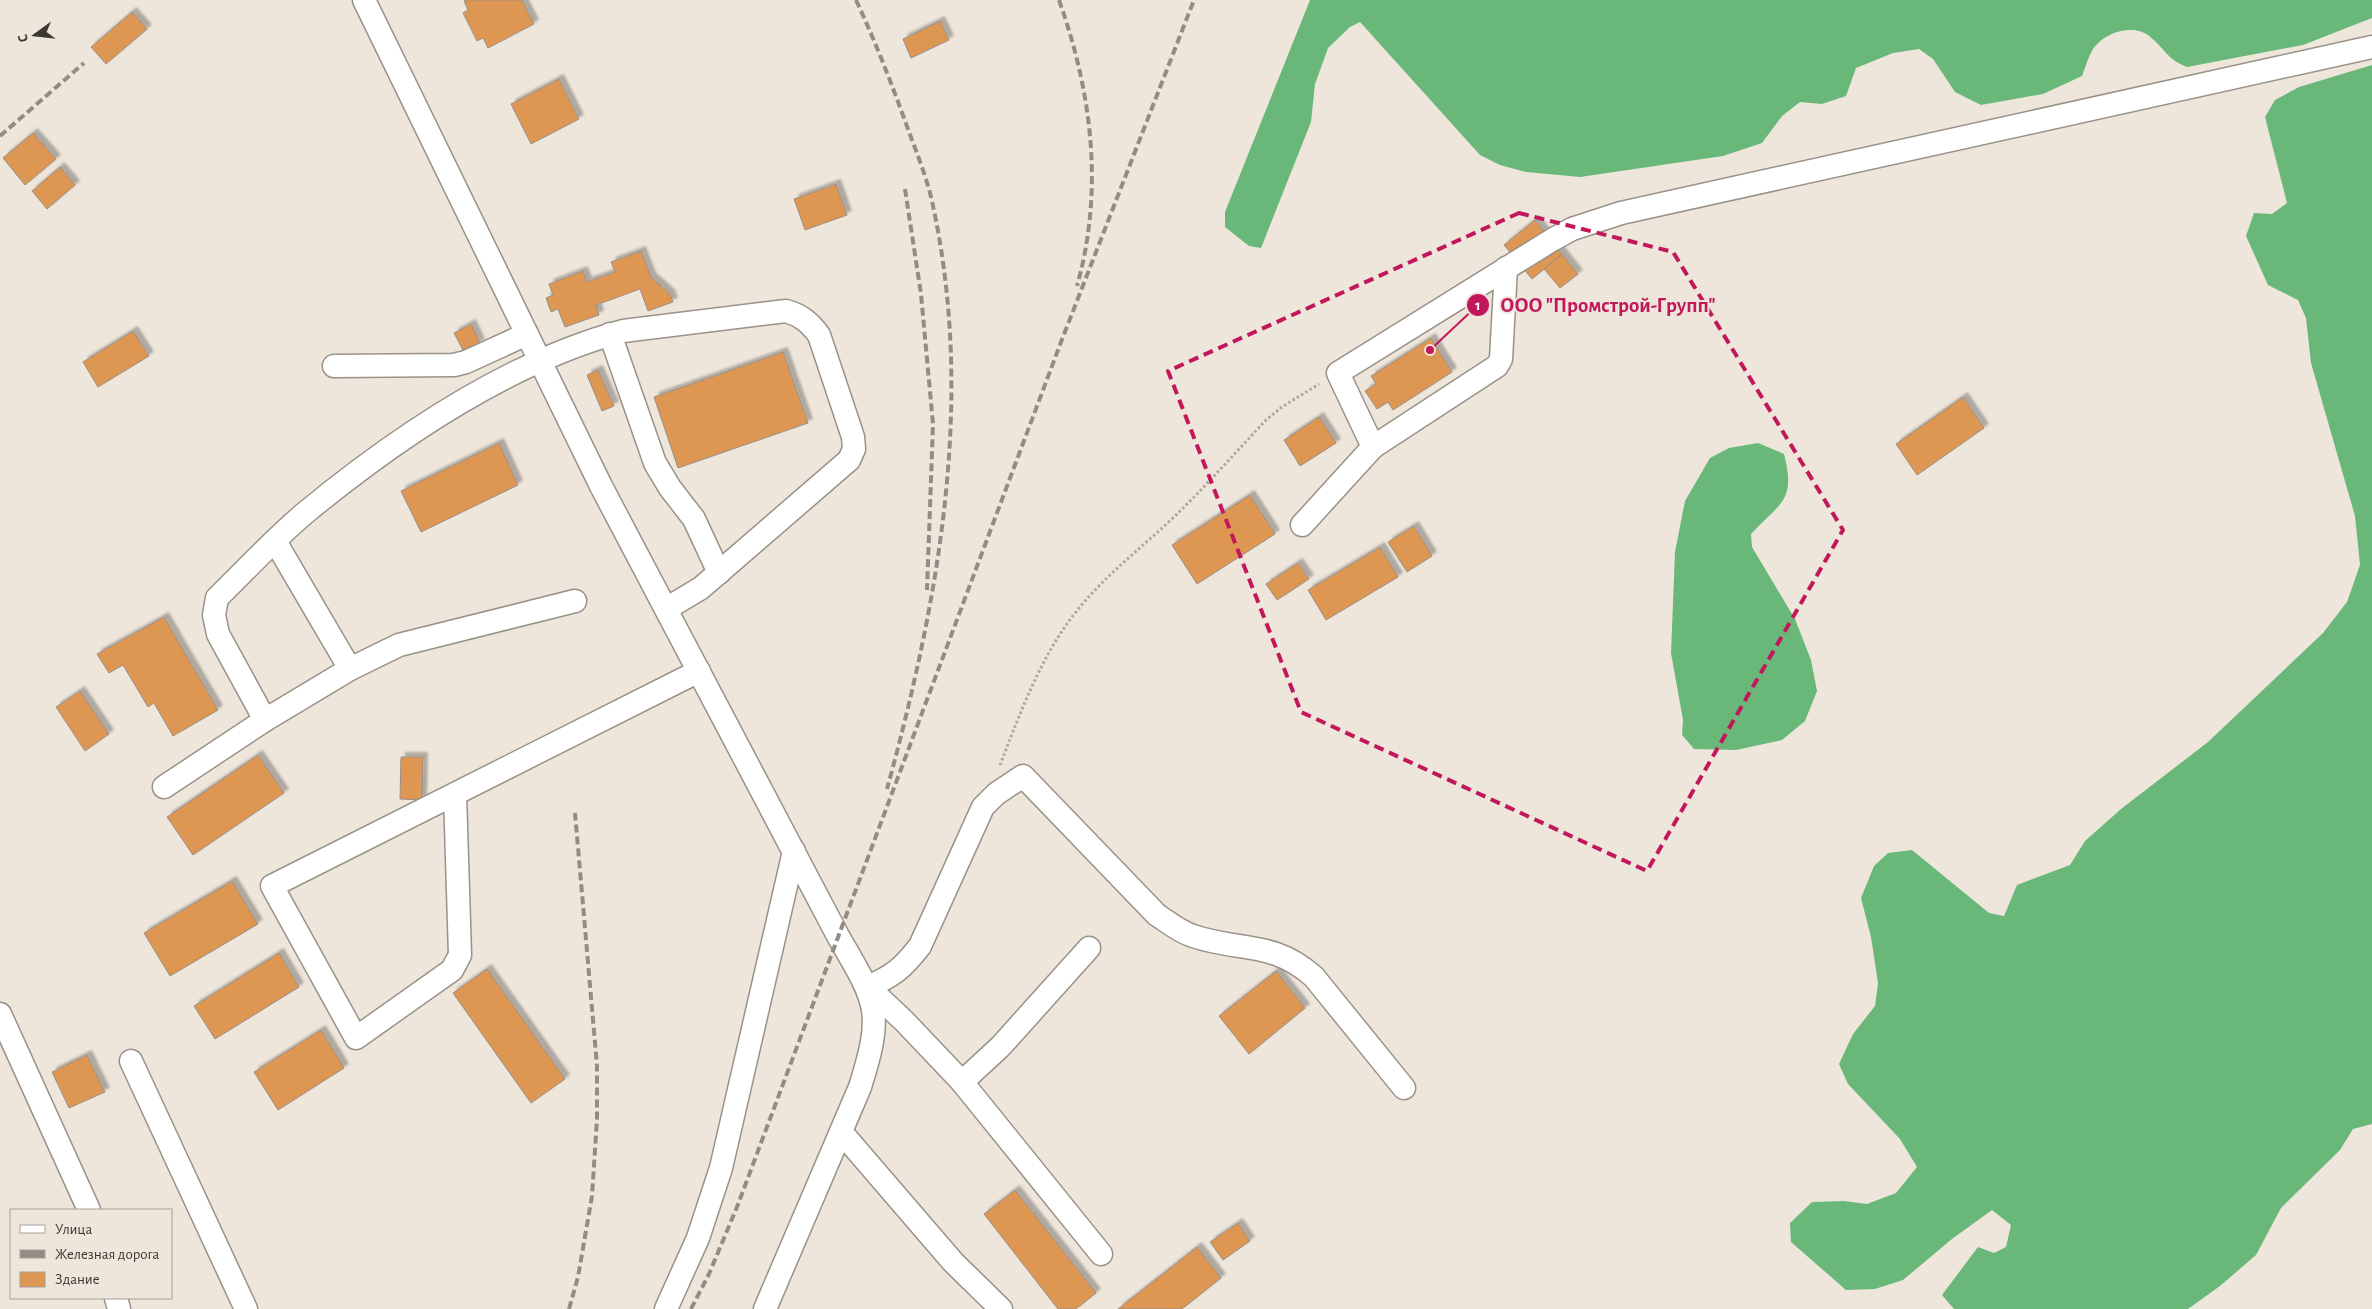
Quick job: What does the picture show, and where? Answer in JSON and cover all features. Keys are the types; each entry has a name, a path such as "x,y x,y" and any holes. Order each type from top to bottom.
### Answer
{"street":[{"path":"364,0 601,486 868,987 875,1012 871,1052 860,1087 765,1309"},
{"path":"1373,447 1338,373 1572,229 1622,213 2372,47"},
{"path":"1302,525 1373,447 1496,366 1501,359 1506,268"},
{"path":"265,720 218,634 214,616 217,598 304,514 382,453 495,382 540,360 610,334 786,311 804,318 819,335 853,437 849,460 719,574 692,595 666,610"},
{"path":"334,366 454,365 466,362 527,334"},
{"path":"610,334 655,463 670,488 694,519 719,574"},
{"path":"275,541 350,668"},
{"path":"164,788 265,720 350,668 399,645 574,601"},
{"path":"454,794 460,954 452,970 356,1038 272,886 454,794 699,671"},
{"path":"868,987 891,978 905,966 920,946 983,807 996,794 1023,776 1157,915 1193,936 1280,954 1298,963 1314,977 1404,1088"},
{"path":"666,1309 698,1238 721,1168 794,851"},
{"path":"962,1082 1000,1047 1090,948"},
{"path":"868,987 904,1021 962,1082 1101,1254"},
{"path":"0,1014 89,1209"},
{"path":"131,1061 246,1309"},
{"path":"842,1132 953,1262 1002,1309"}],"path":[{"path":"998,771 1022,707 1038,675 1068,623 1104,579 1174,517 1266,420 1282,407 1338,373"}],"highlighted area":[{"path":"1519,213 1673,252 1843,530 1647,871 1301,712 1168,371"}],"green space":[{"path":"1310,0 2372,0 2372,18 2303,45 2187,67 2170,57 2155,41 2142,32 2127,30 2118,32 2103,39 2097,45 2082,76 2043,94 1981,105 1955,92 1933,59 1919,49 1893,53 1856,68 1846,96 1822,104 1800,102 1782,116 1762,143 1723,156 1580,177 1526,172 1500,165 1480,155 1360,22 1350,27 1328,48 1315,84 1311,122 1261,248 1249,246 1225,227 1225,212"},
{"path":"2372,65 2372,1124 2353,1129 2340,1150 2281,1208 2256,1255 2220,1286 2188,1309 1954,1309 1942,1295 1978,1247 1994,1253 2006,1247 2011,1225 1992,1210 1952,1239 1903,1280 1875,1289 1846,1290 1791,1242 1790,1223 1812,1202 1844,1201 1867,1204 1896,1193 1917,1167 1900,1139 1848,1084 1839,1064 1853,1034 1875,1006 1878,983 1871,937 1861,898 1874,866 1888,853 1912,850 1989,913 2004,916 2017,885 2070,865 2085,841 2121,809 2208,742 2323,633 2347,602 2360,565 2355,516 2311,363 2306,318 2298,300 2268,285 2246,236 2254,213 2272,214 2287,203 2265,117 2275,100 2299,87"},
{"path":"1758,443 1784,454 1788,482 1787,492 1783,500 1751,534 1752,547 1795,619 1811,660 1817,691 1805,721 1782,740 1736,750 1694,749 1682,735 1683,720 1671,653 1675,552 1685,501 1710,458 1729,448"}],"building":[{"path":"522,0 534,24 488,48 483,38 477,41 463,13 468,10 464,1"},
{"path":"132,12 147,29 106,64 91,47"},
{"path":"940,21 949,40 911,58 903,39"},
{"path":"559,79 579,119 531,144 511,104"},
{"path":"33,133 56,159 25,185 3,158"},
{"path":"60,167 75,185 47,209 32,191"},
{"path":"836,184 847,215 805,230 794,199"},
{"path":"1535,220 1562,254 1532,279 1504,245"},
{"path":"641,251 651,277 670,294 673,302 648,311 640,289 596,305 599,315 565,327 558,309 551,312 546,298 553,295 549,284 583,271 587,282 615,272 611,262"},
{"path":"1562,254 1578,274 1560,288 1544,269"},
{"path":"471,324 480,343 464,352 454,333"},
{"path":"133,331 149,356 98,387 83,362"},
{"path":"1431,338 1452,372 1393,410 1388,402 1377,409 1365,391 1376,384 1371,376"},
{"path":"783,352 808,423 678,468 654,397"},
{"path":"598,370 614,406 602,411 587,375"},
{"path":"1963,397 1984,428 1917,475 1896,444"},
{"path":"1319,417 1336,443 1300,466 1284,440"},
{"path":"499,443 518,485 421,532 401,491"},
{"path":"1250,495 1275,534 1197,584 1172,545"},
{"path":"1414,526 1432,556 1407,572 1388,542"},
{"path":"1380,547 1398,577 1326,620 1308,590"},
{"path":"1298,563 1309,579 1277,600 1266,584"},
{"path":"164,617 218,710 173,736 154,703 148,707 123,665 109,673 97,654"},
{"path":"80,691 109,734 85,751 56,707"},
{"path":"258,755 284,793 193,855 167,817"},
{"path":"401,757 423,757 422,800 400,799"},
{"path":"232,881 258,924 170,976 144,933"},
{"path":"279,953 299,987 215,1039 194,1006"},
{"path":"487,969 565,1079 531,1103 453,993"},
{"path":"1276,971 1305,1008 1249,1054 1219,1016"},
{"path":"321,1030 344,1068 278,1110 254,1072"},
{"path":"87,1055 105,1092 69,1108 52,1072"},
{"path":"1015,1190 1096,1293 1076,1309 1058,1309 984,1214"},
{"path":"1238,1223 1250,1241 1223,1260 1210,1242"},
{"path":"1197,1247 1221,1278 1182,1309 1118,1309"}],"railway":[{"path":"856,0 890,82 928,187 945,279 951,353 951,426 945,499 935,572 922,645 887,789"},
{"path":"1059,0 1080,70 1090,142 1092,178 1090,214 1077,286"},
{"path":"691,1309 709,1274 737,1207 1061,342 1194,0"},
{"path":"0,136 84,63"},
{"path":"905,189 921,294 933,424 927,590"},
{"path":"569,1309 578,1277 592,1196 597,1119 597,1066 575,813"}],"place":[{"name":"ООО \"Промстрой-Групп\"","path":"1430,350"}]}
